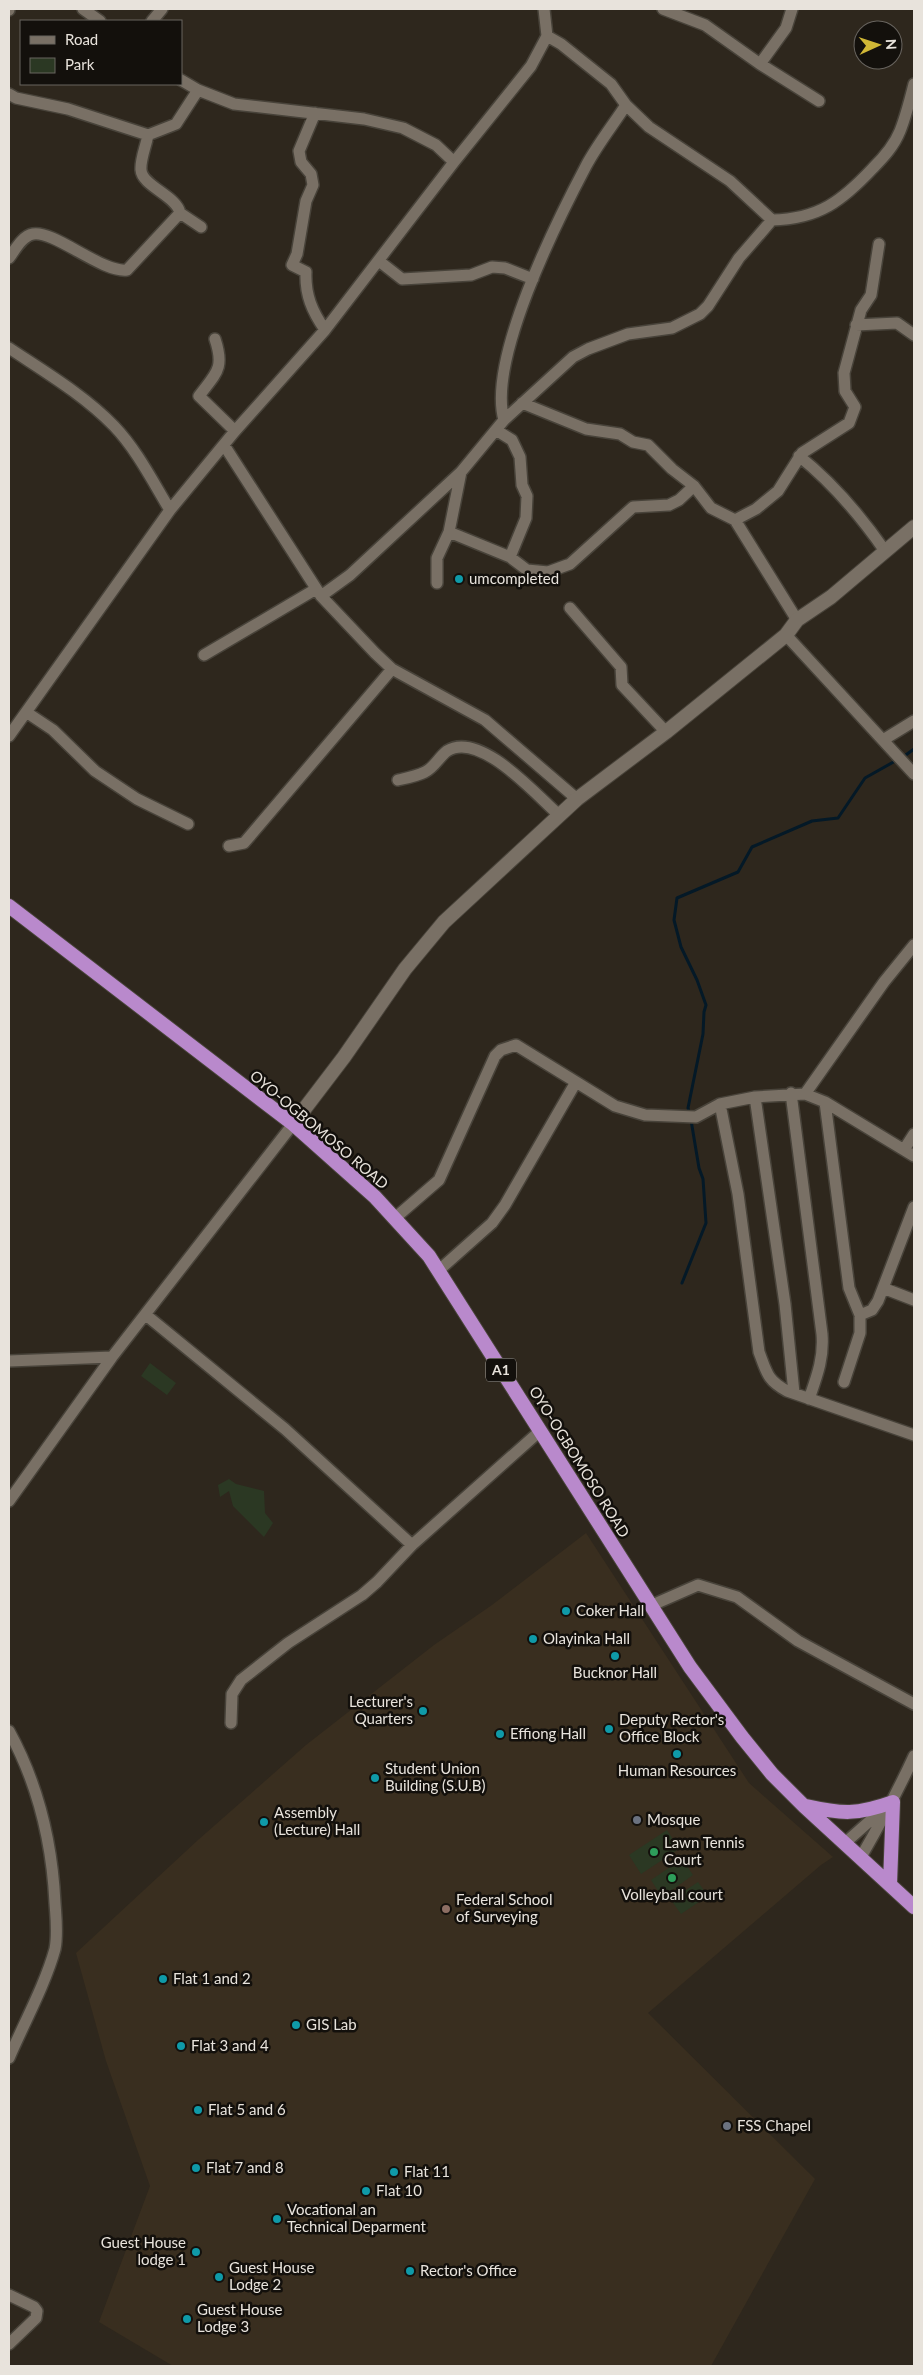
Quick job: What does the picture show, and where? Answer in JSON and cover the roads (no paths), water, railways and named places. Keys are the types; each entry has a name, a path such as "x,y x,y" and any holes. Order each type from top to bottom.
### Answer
{"highway":[{"name":"OYO-OGBOMOSO ROAD","path":"9,906 293,1124 375,1197 429,1256 690,1668 772,1774 914,1907"},
{"path":"804,1806 837,1813 853,1813 871,1810 893,1802 890,1884"}],"street":[{"path":"83,9 99,20"},
{"path":"153,20 162,9"},
{"path":"9,736 170,510 235,431 325,330 454,162 531,66 546,36 544,9"},
{"path":"663,9 705,25 760,64 818,101"},
{"path":"760,64 786,28 792,9"},
{"path":"546,36 561,44 611,84 626,105 649,127 730,181 772,220 785,220 812,213 848,194 888,153 899,132 914,90"},
{"path":"182,81 198,90 234,104 364,120 403,128 436,145 454,162"},
{"path":"9,94 16,98 68,109 148,135 176,124 198,90"},
{"path":"504,420 501,400 508,347 533,279 587,164 626,105"},
{"path":"315,114 299,151 301,162 311,174 313,185 306,201 297,254 292,264 306,272 306,283 312,312 325,330"},
{"path":"148,135 141,173 177,207 180,213 201,227"},
{"path":"9,258 23,239 33,234 44,235 119,270 128,270 180,213"},
{"path":"204,655 318,592 344,580 461,472 504,420 573,357 588,349 628,334 672,328 700,314 708,306 739,258 772,220"},
{"path":"734,520 756,509 778,491 799,456 849,423 854,415 853,401 845,391 843,381 856,325 861,310 871,295 879,244"},
{"path":"379,261 402,278 471,275 492,267 505,268 533,279"},
{"path":"856,325 897,323 914,335"},
{"path":"215,339 221,356 218,372 199,396 235,431"},
{"path":"9,348 75,393 114,426 127,442 170,510"},
{"path":"522,403 586,429 620,434 633,442 648,446 672,469 694,486 712,508 734,520 797,620"},
{"path":"496,430 512,440 520,457 522,486 527,496 526,518 510,557"},
{"path":"224,445 318,592 392,670 485,720 577,799"},
{"path":"799,456 860,514 885,551"},
{"path":"437,583 437,558 449,532 461,472"},
{"path":"449,532 510,557 527,570 548,572 564,568 605,534 632,507 669,505 679,500 694,486"},
{"path":"9,1501 112,1357 293,1124 344,1057 405,969 444,922 577,799 666,732 786,635 797,620 831,597 914,527"},
{"path":"570,608 621,667 622,685 666,732"},
{"path":"786,635 914,774"},
{"path":"229,846 244,843 392,670"},
{"path":"26,712 53,730 95,771 137,799 188,824"},
{"path":"883,740 914,721"},
{"path":"398,780 425,772 447,752 458,747 472,748 493,758 518,776 559,815"},
{"path":"806,1094 884,982 914,945"},
{"path":"394,1218 439,1180 495,1056 501,1050 516,1046 615,1106 645,1115 683,1118 696,1117 720,1104 790,1093 806,1094 825,1102 910,1152 914,1134"},
{"path":"438,1271 492,1223 505,1206 576,1082"},
{"path":"790,1093 822,1334 821,1366 810,1399"},
{"path":"756,1097 785,1304 794,1393"},
{"path":"825,1102 849,1288 860,1315 860,1332 844,1382"},
{"path":"720,1104 738,1194 759,1352 773,1383 810,1399 914,1434"},
{"path":"860,1315 872,1310 883,1288 914,1207"},
{"path":"883,1288 914,1300"},
{"path":"146,1315 285,1429 412,1545"},
{"path":"9,1361 112,1357"},
{"path":"231,1723 232,1694 241,1680 288,1643 362,1595 412,1545 540,1431"},
{"path":"650,1606 698,1585 737,1597 798,1641 914,1704"},
{"path":"9,1731 33,1782 46,1831 54,1871 57,1930 55,1947 49,1966 9,2058"},
{"path":"861,1857 883,1815 893,1802 914,1756"},
{"path":"845,1843 872,1819 883,1815"},
{"path":"9,2295 34,2307 37,2311 36,2318 9,2344"}],"waterway":[{"path":"903,757 914,749"},
{"path":"690,1114 688,1108 703,1034 706,1005 697,980 681,947 674,920 677,898 738,872 752,847 812,821 838,818 865,778 897,760"},
{"path":"682,1283 706,1223 703,1179 699,1168 691,1120"}],"place":[{"name":"umcompleted","path":"459,579"},
{"name":"Coker Hall","path":"566,1611"},
{"name":"Olayinka Hall","path":"533,1639"},
{"name":"Bucknor Hall","path":"615,1656"},
{"name":"Lecturer's Quarters","path":"423,1711"},
{"name":"Deputy Rector's Office Block","path":"609,1729"},
{"name":"Effiong Hall","path":"500,1734"},
{"name":"Human Resources","path":"677,1754"},
{"name":"Student Union Building (S.U.B)","path":"375,1778"},
{"name":"Mosque","path":"637,1820"},
{"name":"Assembly (Lecture) Hall","path":"264,1822"},
{"name":"Lawn Tennis Court","path":"654,1852"},
{"name":"Volleyball court","path":"672,1878"},
{"name":"Federal School of Surveying","path":"446,1909"},
{"name":"Flat 1 and 2","path":"163,1979"},
{"name":"GIS Lab","path":"296,2025"},
{"name":"Flat 3 and 4","path":"181,2046"},
{"name":"Flat 5 and 6","path":"198,2110"},
{"name":"FSS Chapel","path":"727,2126"},
{"name":"Flat 7 and 8","path":"196,2168"},
{"name":"Flat 11","path":"394,2172"},
{"name":"Flat 10","path":"366,2191"},
{"name":"Vocational an Technical Deparment","path":"277,2219"},
{"name":"Guest House lodge 1","path":"196,2252"},
{"name":"Rector's Office","path":"410,2271"},
{"name":"Guest House Lodge 2","path":"219,2277"},
{"name":"Guest House Lodge 3","path":"187,2319"}]}
